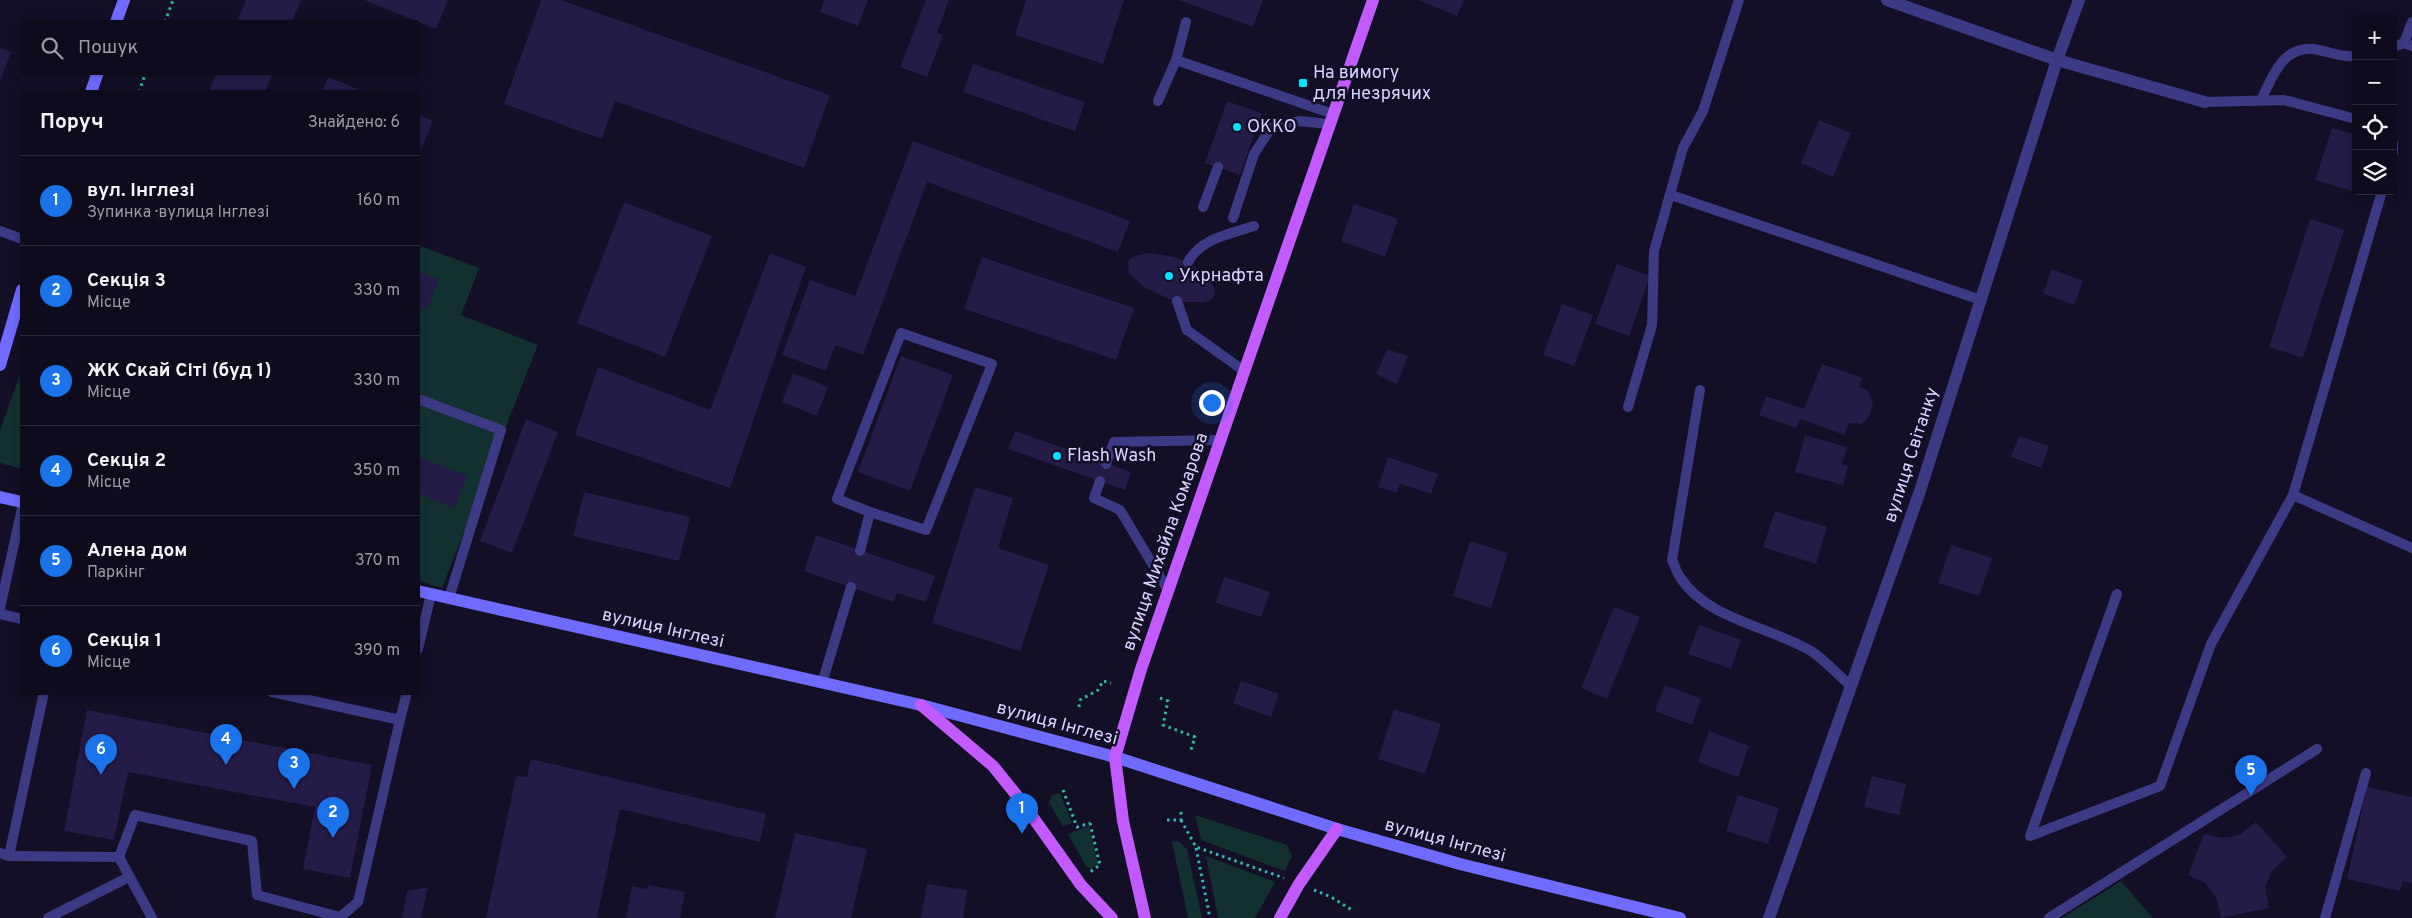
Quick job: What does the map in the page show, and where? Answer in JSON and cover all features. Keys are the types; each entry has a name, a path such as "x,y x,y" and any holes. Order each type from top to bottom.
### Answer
{"main road":[{"path":"117,20 124,0"},
{"name":"вулиця Михайла Комарова","path":"1116,757 1141,669 1373,0"},
{"path":"92,90 97,75"},
{"path":"0,365 20,297"},
{"path":"0,497 20,502"},
{"name":"вулиця Інглезі","path":"420,591 921,705 1116,757 1337,829 1460,864 1680,918"},
{"path":"921,705 993,766 1022,802 1081,885 1112,918"},
{"path":"1116,757 1123,821 1145,918"},
{"path":"1280,918 1299,884 1337,829"}],"street":[{"path":"1887,0 2057,60 2205,102"},
{"name":"вулиця Світанку","path":"1769,918 1919,494 2057,60 2079,0"}],"lane":[{"path":"1628,407 1652,325 1654,251 1683,148 1703,112 1739,0"},
{"path":"1158,102 1176,60 1186,22"},
{"path":"2408,44 2412,22"},
{"path":"2261,100 2280,63 2289,55 2312,49 2346,57 2352,56"},
{"path":"1176,60 1331,119"},
{"path":"2205,102 2284,100 2352,118"},
{"path":"1233,218 1257,142 1271,128 1300,121 1331,119"},
{"path":"1203,207 1218,167"},
{"path":"1671,195 1981,300"},
{"path":"2117,594 2030,836 2160,786 2211,644 2293,494 2381,195"},
{"path":"1188,262 1194,251 1204,243 1254,226"},
{"path":"0,231 20,238"},
{"path":"1177,301 1187,330 1244,371"},
{"path":"901,333 992,364 926,530 870,512 836,499 901,333"},
{"path":"1700,390 1672,560 1680,578 1700,598 1729,616 1790,640 1813,652 1851,686"},
{"path":"420,400 501,430 450,598"},
{"path":"1106,464 1114,442 1220,440"},
{"path":"1100,481 1094,498 1120,510 1168,590"},
{"path":"2293,494 2412,548"},
{"path":"860,550 870,512"},
{"path":"0,608 20,517"},
{"path":"822,683 851,587"},
{"path":"420,641 431,594"},
{"path":"0,614 20,619"},
{"path":"43,695 5,855 119,857"},
{"path":"286,695 400,720"},
{"path":"152,918 119,857 135,815 252,841 257,896 340,917 358,902 406,695"},
{"path":"2049,918 2317,749"},
{"path":"2325,918 2366,773"},
{"path":"48,918 129,877"}],"path":[{"path":"166,20 174,0"},
{"path":"139,90 145,75"},
{"path":"1079,707 1080,700 1098,690 1102,681 1111,683"},
{"path":"1160,698 1168,701 1163,725 1195,737 1190,753"},
{"path":"1063,790 1077,828 1090,822 1100,865 1090,872"},
{"path":"1181,810 1181,820 1196,848 1210,918"},
{"path":"1167,820 1181,820"},
{"path":"1196,848 1284,878"},
{"path":"1314,890 1331,897 1352,910"}],"green space":[{"path":"420,246 479,268 461,315 538,345 442,588 420,582"},
{"path":"20,375 20,468 0,463 0,430"},
{"path":"1060,793 1072,823 1063,826 1049,803 1052,795"},
{"path":"1195,815 1287,845 1292,856 1285,871 1201,840"},
{"path":"1089,826 1098,864 1091,869 1086,866 1068,834"},
{"path":"1178,841 1187,849 1202,918 1188,918 1172,842"},
{"path":"1206,856 1275,882 1255,918 1218,918"},
{"path":"2121,881 2153,918 2062,918"}],"building":[{"path":"246,0 301,0 293,20 238,20"},
{"path":"364,0 448,0 436,29 420,23 420,20 414,20"},
{"path":"541,0 561,0 830,95 804,168 615,101 602,139 504,104"},
{"path":"824,0 868,0 858,26 820,12"},
{"path":"926,0 949,0 937,33 943,35 927,77 900,67"},
{"path":"1026,0 1124,0 1103,64 1015,35"},
{"path":"1179,0 1263,0 1253,27"},
{"path":"1418,0 1464,0 1457,16"},
{"path":"0,48 11,52 0,82"},
{"path":"973,64 1085,102 1075,131 963,92"},
{"path":"216,75 272,75 266,90 210,90"},
{"path":"328,77 360,90 323,90"},
{"name":"ОККО","path":"1227,101 1262,113 1240,175 1205,163"},
{"path":"420,115 433,121 420,152"},
{"path":"1819,120 1851,133 1833,177 1801,163"},
{"path":"2332,128 2352,134 2352,191 2315,180"},
{"path":"913,141 1130,221 1118,252 927,182 863,355 835,345 826,371 782,355 810,280 855,296"},
{"path":"624,202 712,236 665,357 577,323"},
{"path":"1354,204 1398,219 1385,257 1341,241"},
{"path":"2310,219 2344,230 2303,358 2269,347"},
{"path":"770,253 806,267 730,488 575,435 598,367 710,410"},
{"name":"Укрнафта","path":"1150,253 1175,257 1197,268 1211,282 1215,290 1214,296 1211,300 1204,302 1180,302 1144,287 1129,273 1128,262 1131,258 1138,255"},
{"path":"982,257 1134,308 1116,360 964,309"},
{"path":"1617,264 1650,276 1629,336 1595,324"},
{"path":"2052,269 2083,281 2074,305 2043,293"},
{"path":"420,272 439,280 427,309 420,306"},
{"path":"1562,304 1593,315 1574,366 1543,355"},
{"path":"1387,349 1408,356 1397,384 1376,374"},
{"path":"901,356 953,375 910,491 858,472"},
{"path":"1822,364 1863,378 1859,386 1868,391 1873,403 1869,417 1862,424 1849,423 1844,435 1801,419 1796,428 1759,415 1766,396 1804,409"},
{"path":"793,373 828,387 817,416 782,402"},
{"path":"526,419 558,432 512,553 480,541"},
{"name":"Flash Wash","path":"1015,431 1131,472 1125,490 1008,449"},
{"path":"1805,435 1847,447 1842,464 1848,466 1843,485 1795,472"},
{"path":"2019,436 2049,446 2041,468 2011,457"},
{"path":"1388,457 1438,474 1431,494 1400,484 1397,493 1378,487"},
{"path":"420,458 467,476 454,508 420,494"},
{"path":"975,487 1013,498 998,548 1049,565 1020,651 932,623"},
{"path":"584,492 690,517 679,561 573,536"},
{"path":"1775,511 1827,527 1816,564 1763,547"},
{"path":"816,535 935,576 926,602 897,593 894,602 804,571"},
{"path":"1470,541 1508,553 1491,608 1453,596"},
{"path":"1951,545 1992,558 1979,596 1938,583"},
{"path":"1224,577 1270,592 1261,617 1216,603"},
{"path":"1614,607 1640,617 1607,699 1581,688"},
{"path":"1699,625 1741,640 1731,669 1688,654"},
{"path":"1241,681 1279,694 1271,717 1233,703"},
{"path":"1665,685 1701,699 1692,725 1655,711"},
{"path":"1394,709 1441,724 1425,774 1378,759"},
{"path":"87,710 372,765 350,878 303,869 315,807 128,772 114,840 64,831"},
{"path":"1709,731 1749,746 1738,777 1698,762"},
{"path":"531,759 766,814 760,842 620,809 597,918 486,918 516,776 527,777"},
{"path":"1872,776 1906,784 1899,815 1864,807"},
{"path":"2367,787 2412,797 2412,883 2403,881 2400,891 2347,879"},
{"path":"1738,795 1779,808 1768,844 1726,831"},
{"path":"2256,822 2287,857 2272,871 2265,887 2269,908 2221,918 2216,897 2205,883 2188,875 2204,834 2223,838 2239,835"},
{"path":"795,833 867,849 851,918 775,918"},
{"path":"927,884 967,890 963,918 921,918"},
{"path":"648,885 685,892 680,918 626,918 632,886 647,889"},
{"path":"428,887 421,918 402,918 407,891"}],"place":[{"name":"На вимогу для незрячих","path":"1303,83"},
{"name":"ОККО","path":"1237,127"},
{"name":"Укрнафта","path":"1169,276"},
{"name":"Flash Wash","path":"1057,456"},
{"name":"Секція 2","path":"226,765"},
{"name":"Секція 1","path":"101,775"},
{"name":"ЖК Скай Сіті (буд 1)","path":"294,789"},
{"name":"Алена дом","path":"2251,796"},
{"name":"вул. Інглезі","path":"1022,834"},
{"name":"Секція 3","path":"333,838"}]}
